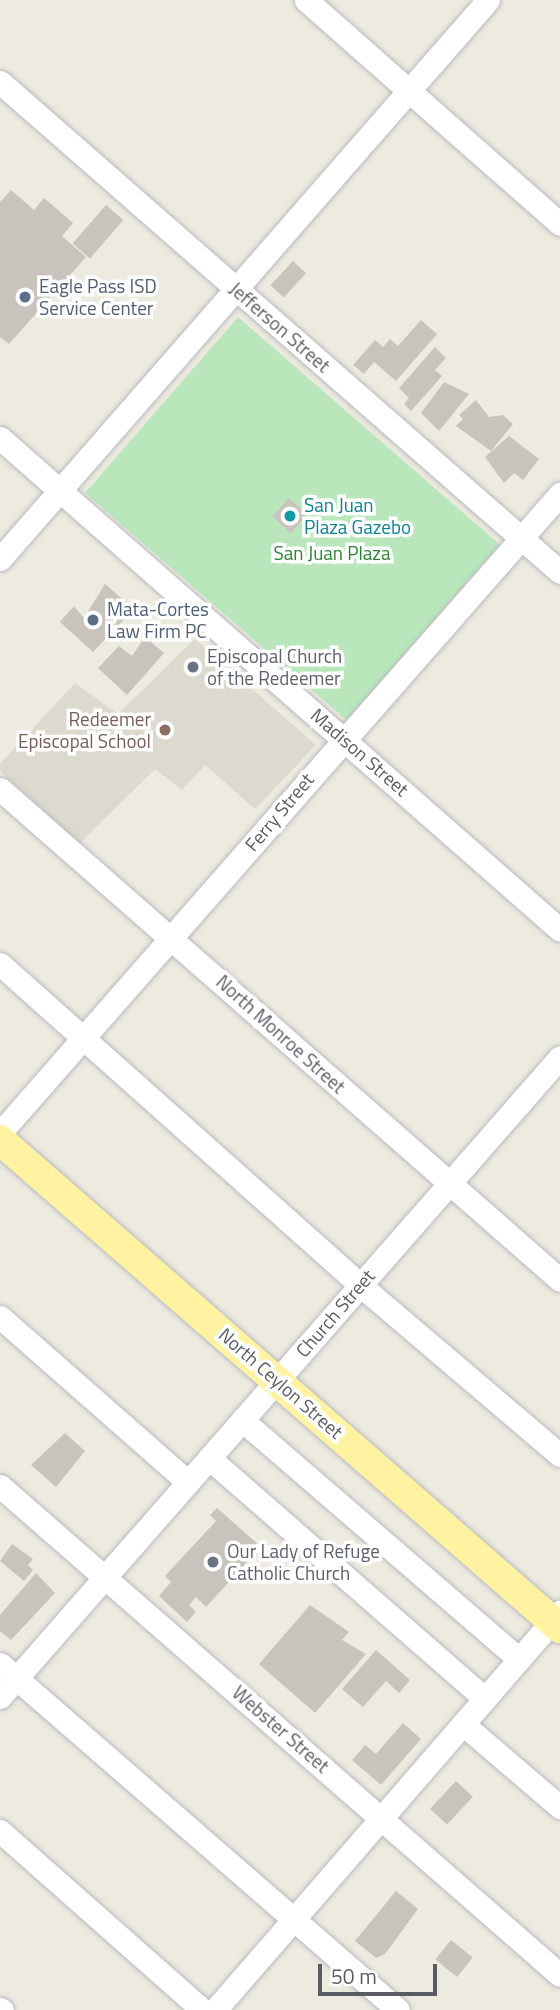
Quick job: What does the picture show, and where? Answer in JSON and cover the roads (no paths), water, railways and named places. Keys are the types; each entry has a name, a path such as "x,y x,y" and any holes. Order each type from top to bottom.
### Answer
{"main road":[{"name":"North Ceylon Street","path":"0,1140 557,1620"}],"street":[{"path":"306,0 560,223"},
{"path":"0,559 488,0"},
{"name":"Jefferson Street","path":"0,82 560,572"},
{"name":"Madison Street","path":"0,438 560,930"},
{"name":"Ferry Street","path":"0,1133 173,938 343,737 560,494"},
{"name":"North Monroe Street","path":"0,789 560,1280"},
{"path":"0,964 360,1285 560,1455"},
{"name":"Church Street","path":"0,1697 8,1671 105,1578 560,1057"},
{"path":"0,1317 188,1482"},
{"path":"242,1420 519,1659"},
{"path":"209,1458 485,1699"},
{"name":"Webster Street","path":"0,1486 383,1817 560,1975"},
{"path":"215,2010 519,1659 557,1620"},
{"path":"8,1671 398,2010"},
{"path":"463,1724 560,1807"},
{"path":"0,1831 202,2010"}],"place":[{"name":"Eagle Pass ISD Service Center","path":"25,297"},
{"name":"San Juan Plaza Gazebo","path":"290,516"},
{"name":"Mata-Cortes Law Firm PC","path":"93,620"},
{"name":"Episcopal Church of the Redeemer","path":"193,667"},
{"name":"Redeemer Episcopal School","path":"165,730"},
{"name":"Our Lady of Refuge Catholic Church","path":"213,1562"}],"park label":[{"name":"San Juan Plaza","path":"332,553"}]}
